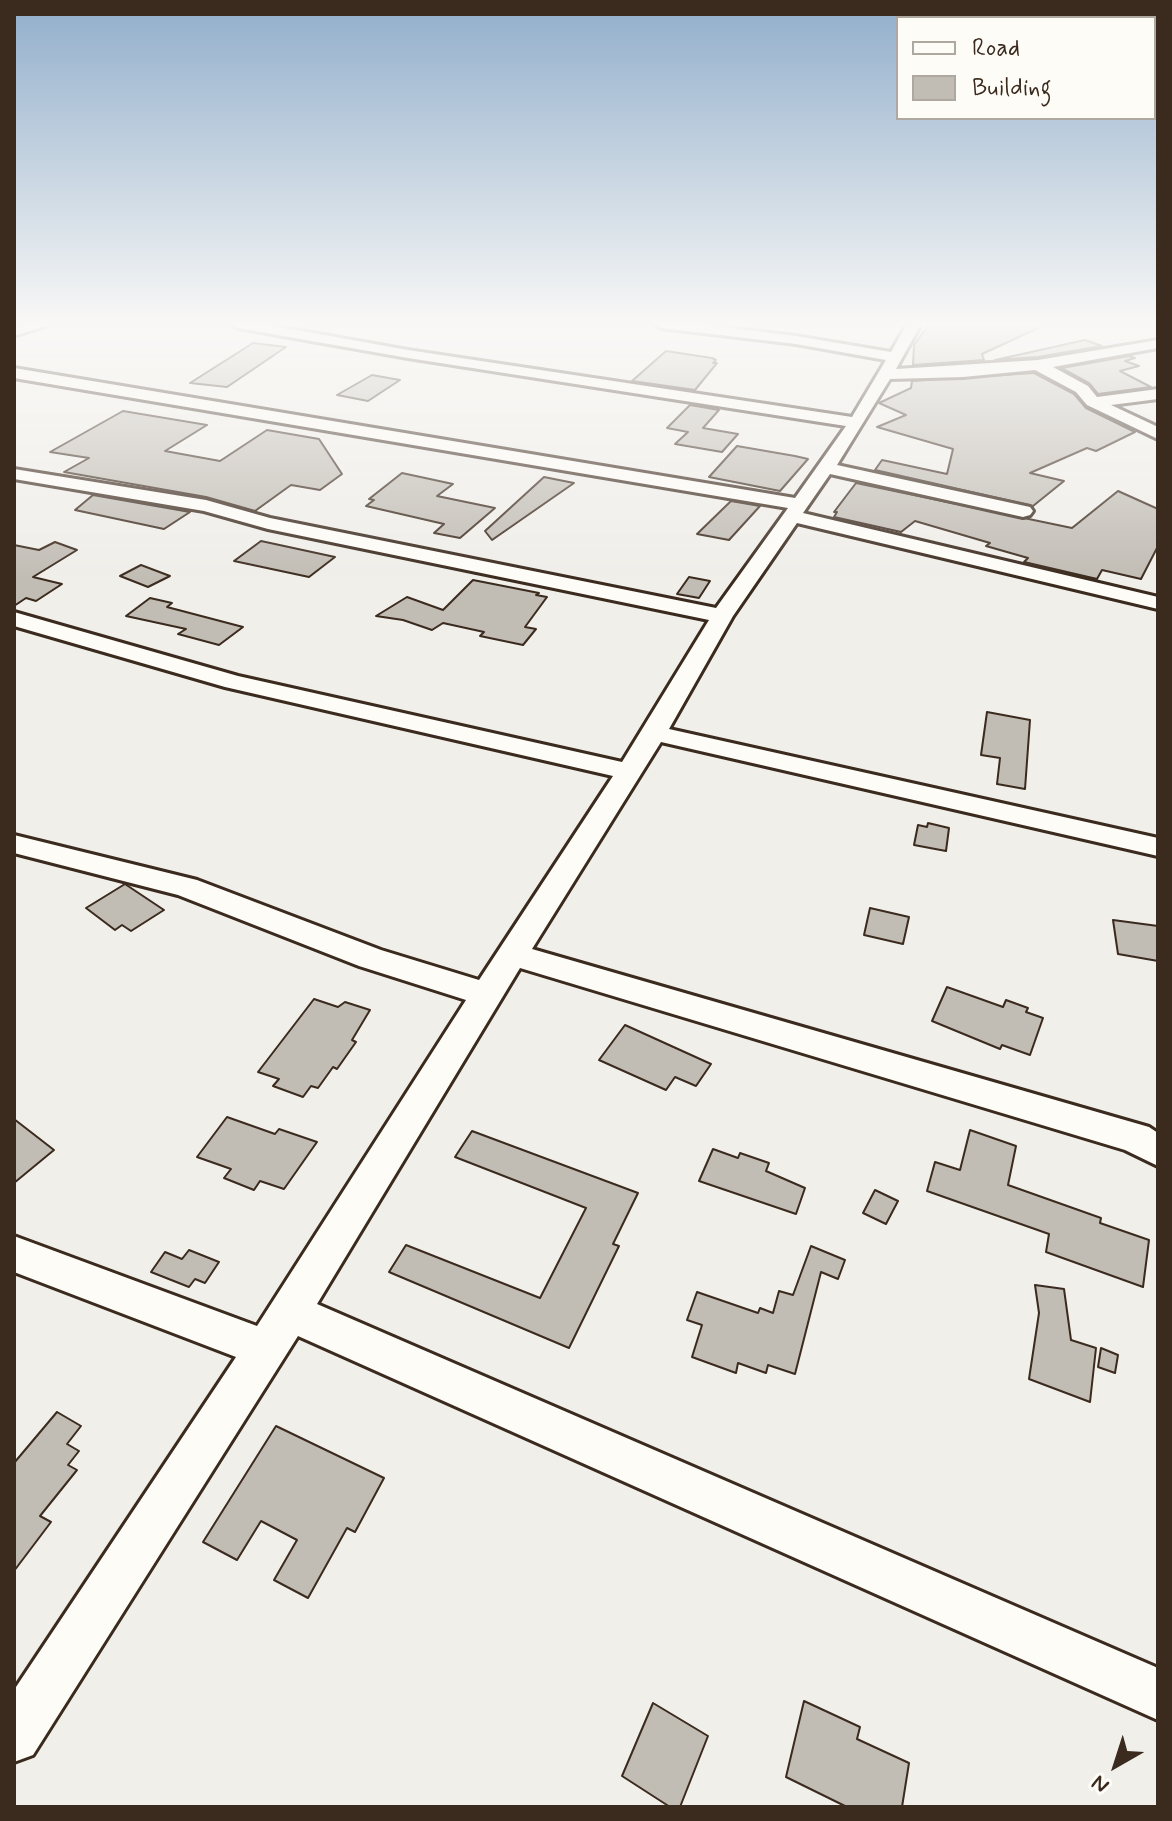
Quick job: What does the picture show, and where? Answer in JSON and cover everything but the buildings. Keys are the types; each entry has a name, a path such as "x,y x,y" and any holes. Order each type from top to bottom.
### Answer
{"street":[{"path":"218,409 798,511 1158,603"},
{"path":"766,409 857,423"},
{"path":"14,1736 278,1331 486,994 654,733 722,616 798,511 865,409"},
{"path":"1105,409 1158,434"},
{"path":"827,468 1023,511"},
{"path":"14,474 206,506 268,523 583,585 722,616"},
{"path":"14,619 233,682 628,771"},
{"path":"654,733 1158,847"},
{"path":"14,844 187,887 370,958 486,994"},
{"path":"513,955 1136,1138 1158,1151"},
{"path":"14,1254 278,1331 1158,1694"}]}
